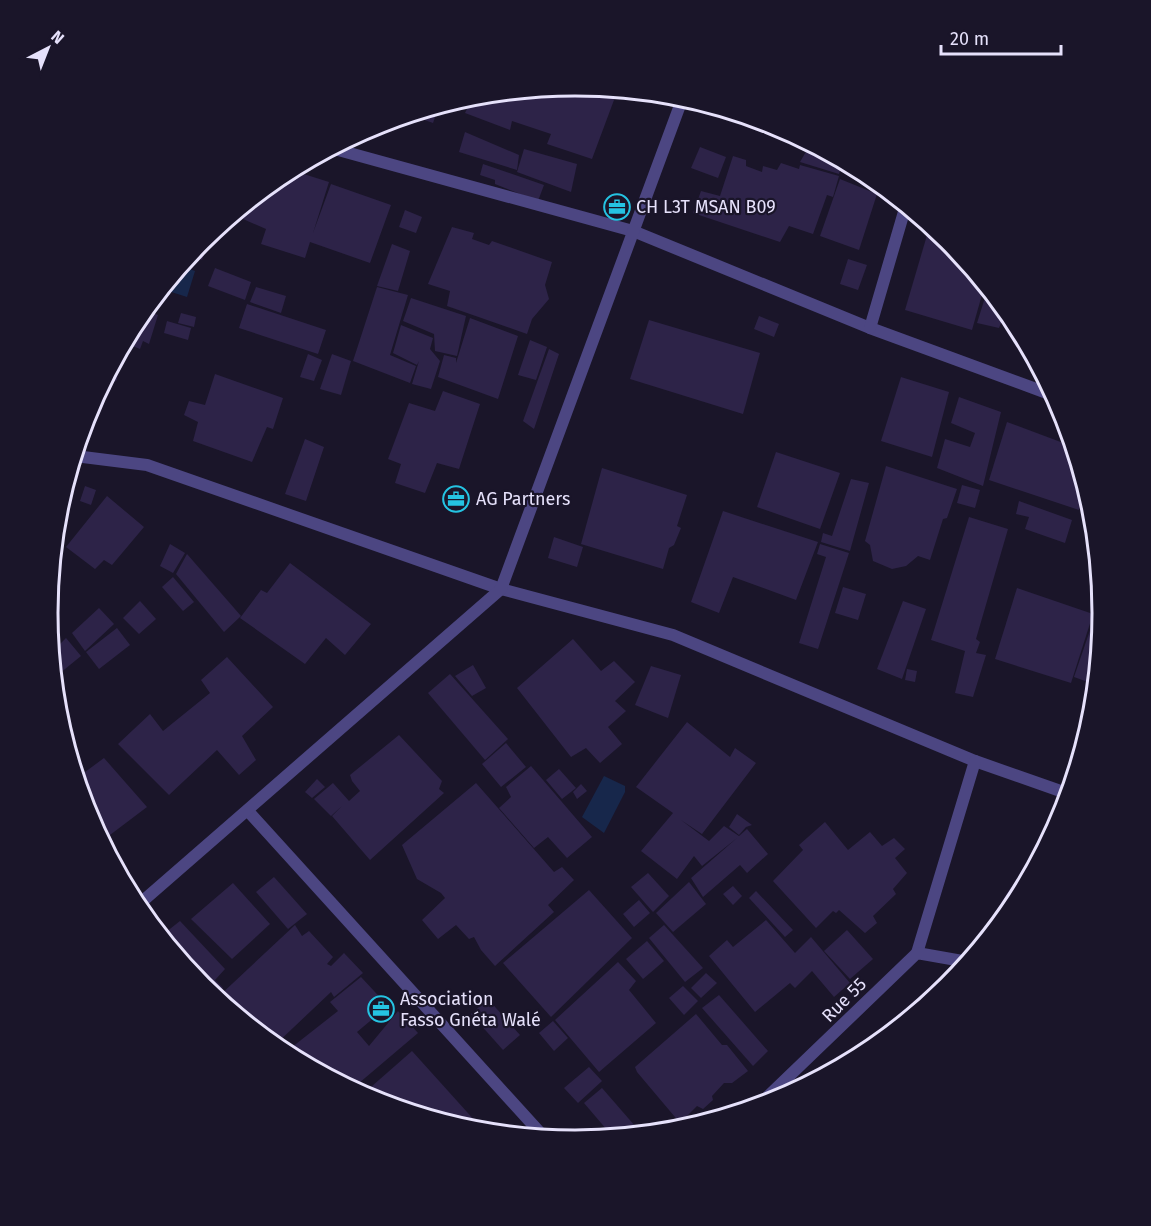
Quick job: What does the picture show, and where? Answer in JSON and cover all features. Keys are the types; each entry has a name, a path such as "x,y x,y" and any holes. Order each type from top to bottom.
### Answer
{"street":[{"path":"145,899 501,589 679,107"},
{"path":"343,151 633,231 870,328 1042,391"},
{"path":"870,328 903,214"},
{"path":"83,457 147,465 501,589 673,635 975,761 1060,791"},
{"path":"958,960 917,953 975,761"},
{"path":"248,811 536,1128"},
{"name":"Rue 55","path":"774,1090 917,953"}],"water":[{"path":"190,269 195,271 187,297 170,292"},
{"path":"604,776 625,786 625,792 604,833 582,817"}],"building":[{"path":"576,96 615,98 592,159 547,144 551,134 512,121 510,130 465,113 467,108 508,100"},
{"path":"436,116 433,123 422,119"},
{"path":"465,132 519,155 517,170 459,152"},
{"path":"700,147 726,157 718,178 691,168"},
{"path":"524,149 577,164 571,192 517,172"},
{"path":"807,150 841,169 839,174 800,162"},
{"path":"733,156 746,160 746,166 762,172 763,166 777,170 781,163 799,169 800,165 839,176 833,197 827,195 813,234 789,226 780,242 693,213 701,191 720,196"},
{"path":"483,164 544,185 538,201 495,184 495,180 480,175"},
{"path":"303,174 329,182 313,233 331,184 391,205 370,263 310,242 305,258 261,244 266,229 243,219 261,203"},
{"path":"840,179 877,194 859,250 820,236"},
{"path":"405,210 422,217 416,233 399,227"},
{"path":"452,227 474,233 472,239 489,245 492,241 552,262 545,285 549,299 532,319 527,334 447,306 450,291 428,284"},
{"path":"927,234 982,294 972,330 905,310"},
{"path":"392,244 410,251 398,291 377,286"},
{"path":"848,259 867,265 858,290 840,284"},
{"path":"215,268 251,282 245,300 208,286"},
{"path":"256,287 286,296 281,313 250,302"},
{"path":"377,287 408,295 390,355 416,366 410,383 353,361"},
{"path":"985,297 1002,321 999,328 977,323"},
{"path":"411,298 466,316 457,356 435,351 434,334 403,321"},
{"path":"247,304 326,330 318,354 239,328"},
{"path":"181,313 196,317 194,327 178,323"},
{"path":"154,314 158,315 149,344 143,341 140,349 133,346"},
{"path":"759,316 779,324 774,337 754,329"},
{"path":"470,318 518,336 498,399 438,377 444,355 456,358 456,363"},
{"path":"649,320 760,353 743,414 630,379"},
{"path":"167,321 191,328 188,340 164,333"},
{"path":"401,325 433,338 430,349 440,361 431,389 412,384 419,361 417,365 393,353"},
{"path":"530,340 547,347 536,380 518,375"},
{"path":"549,349 559,354 534,429 523,421"},
{"path":"308,354 322,360 314,381 300,377"},
{"path":"332,354 351,361 341,395 320,389"},
{"path":"215,374 283,398 273,429 267,427 252,462 193,441 198,422 184,415 189,401 205,405"},
{"path":"901,377 949,392 932,457 881,441"},
{"path":"443,391 480,404 459,469 437,463 425,493 395,483 401,464 388,459 409,403 435,411"},
{"path":"959,397 1001,412 983,486 937,468 945,439 970,447 975,433 951,423"},
{"path":"1007,422 1064,443 1081,504 1079,510 989,480"},
{"path":"305,439 324,447 306,501 285,494"},
{"path":"776,452 840,473 820,529 757,507"},
{"path":"886,466 957,489 947,518 943,519 930,560 918,556 906,566 892,569 873,561 870,545 865,541"},
{"path":"602,468 687,495 677,526 681,528 674,545 669,548 663,569 581,544"},
{"path":"851,479 869,483 850,551 821,542 823,533 832,536"},
{"path":"962,485 980,490 975,508 957,503"},
{"path":"85,486 96,490 91,505 80,501"},
{"path":"107,496 144,527 112,565 104,560 95,569 66,547"},
{"path":"1019,501 1072,520 1065,543 1025,529 1029,517 1016,514"},
{"path":"723,511 818,542 796,600 733,577 719,613 691,602"},
{"path":"969,517 1008,529 976,639 980,642 976,653 986,655 973,697 955,693 965,651 931,640"},
{"path":"554,537 583,547 577,567 548,558"},
{"path":"170,544 185,553 173,573 160,566"},
{"path":"820,544 849,553 818,649 799,643 826,557 817,554"},
{"path":"187,554 241,616 224,632 176,574"},
{"path":"290,563 371,624 345,655 326,638 305,664 240,618 261,590 267,593"},
{"path":"173,577 194,602 183,611 162,587"},
{"path":"843,587 866,594 858,620 835,613"},
{"path":"1017,588 1092,614 1071,683 995,659"},
{"path":"140,601 156,619 139,634 123,618"},
{"path":"903,601 926,609 902,679 877,669"},
{"path":"99,608 114,624 85,651 72,633"},
{"path":"1092,625 1088,682 1074,677"},
{"path":"117,628 130,645 99,669 86,652"},
{"path":"66,638 81,656 62,671 60,647"},
{"path":"573,639 601,671 614,661 635,682 615,701 626,711 608,727 622,744 600,763 586,748 571,757 517,688"},
{"path":"227,657 273,707 242,736 256,760 239,775 217,750 169,795 118,744 150,714 163,731 210,693 201,680"},
{"path":"473,665 486,688 472,696 455,676"},
{"path":"651,666 681,675 668,718 635,705"},
{"path":"907,669 917,671 915,682 905,680"},
{"path":"450,674 508,739 485,760 428,693"},
{"path":"687,722 730,757 735,748 756,763 702,834 681,820 709,841 724,826 739,836 747,829 768,854 747,873 740,865 703,897 691,878 737,838 702,866 694,856 677,879 641,851 673,813 636,787"},
{"path":"399,735 442,781 439,789 444,793 370,860 332,816 342,806 331,816 314,799 333,783 349,801 360,791 350,775"},
{"path":"506,743 526,767 501,787 482,764"},
{"path":"104,758 147,807 109,836 84,773"},
{"path":"531,766 592,837 567,858 548,837 534,848 499,808 511,797 506,787"},
{"path":"559,769 576,788 562,799 546,780"},
{"path":"317,779 325,787 312,798 305,792"},
{"path":"476,783 554,872 562,867 574,880 548,905 554,912 495,966 481,950 474,937 469,939 456,925 438,939 422,920 445,898 441,893 417,879 402,845"},
{"path":"581,784 587,791 577,799 573,792"},
{"path":"737,814 752,825 746,827 739,835 729,827"},
{"path":"825,822 848,850 870,832 882,846 894,838 905,849 895,858 907,873 893,889 896,894 873,916 877,923 865,933 839,910 836,913 833,911 816,928 773,881 803,850 799,845"},
{"path":"648,873 669,896 653,912 631,887"},
{"path":"274,877 307,914 288,929 256,892"},
{"path":"689,882 706,904 673,932 656,913"},
{"path":"233,883 270,924 232,959 191,919"},
{"path":"733,886 742,896 733,905 723,894"},
{"path":"1011,887 1013,888 999,909"},
{"path":"589,890 632,938 551,1017 503,963"},
{"path":"756,891 793,930 785,937 749,898"},
{"path":"639,900 650,913 634,927 623,914"},
{"path":"766,920 795,953 811,937 850,983 834,997 812,971 795,988 790,983 755,1012 709,956 727,940 733,947"},
{"path":"180,921 225,969 215,980 223,988 221,989 210,979 167,931"},
{"path":"295,925 302,936 309,931 333,957 327,964 331,966 344,953 363,973 334,997 331,992 282,1038 224,992"},
{"path":"664,925 703,968 685,982 649,938"},
{"path":"847,930 873,959 850,979 824,951"},
{"path":"647,941 664,961 643,979 626,959"},
{"path":"618,962 636,981 629,990 656,1023 599,1072 555,1020"},
{"path":"706,973 717,983 701,998 691,988"},
{"path":"361,977 388,1006 357,1032 369,1046 398,1011 418,1033 359,1083 293,1046 338,1011 330,1002"},
{"path":"683,986 698,1001 684,1015 669,998"},
{"path":"719,995 768,1051 753,1066 702,1008"},
{"path":"488,999 520,1035 503,1050 471,1014"},
{"path":"696,1014 722,1045 727,1045 748,1071 732,1083 724,1083 712,1096 713,1100 703,1109 697,1106 685,1118 677,1120 635,1067"},
{"path":"553,1021 568,1038 554,1051 539,1033"},
{"path":"412,1051 474,1120 409,1103 370,1088"},
{"path":"589,1067 602,1081 578,1103 564,1088"},
{"path":"602,1088 636,1127 606,1129 584,1103"}],"place":[{"name":"CH L3T MSAN B09","path":"617,207"},
{"name":"AG Partners","path":"456,499"},
{"name":"Association Fasso Gnéta Walé","path":"381,1009"}]}
